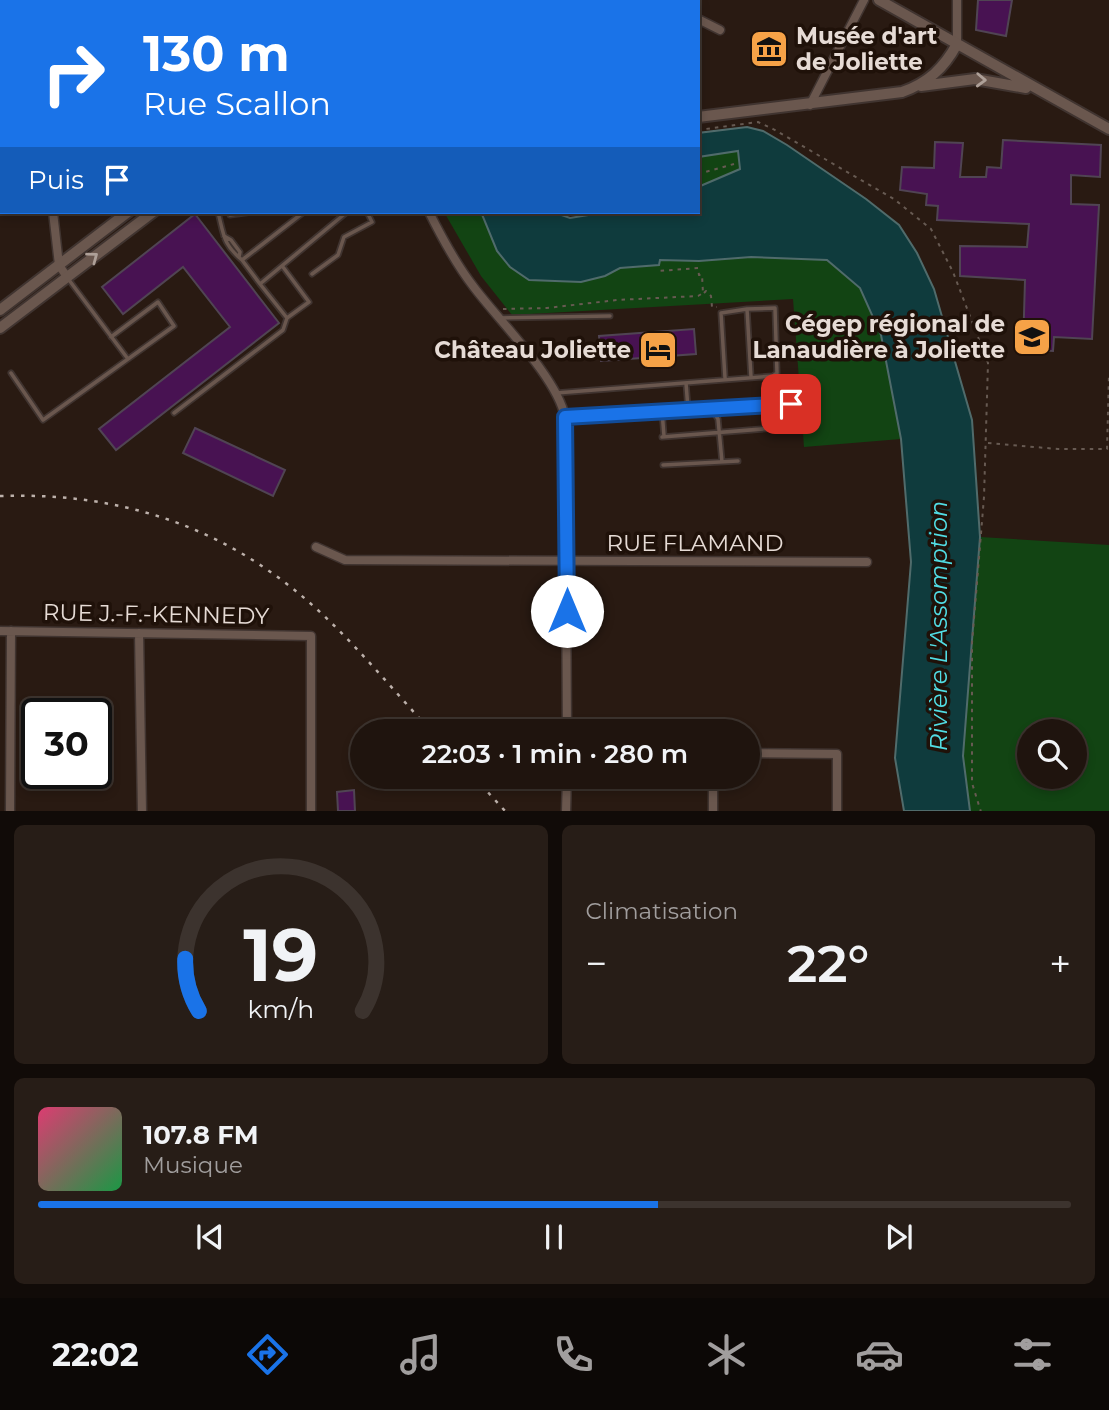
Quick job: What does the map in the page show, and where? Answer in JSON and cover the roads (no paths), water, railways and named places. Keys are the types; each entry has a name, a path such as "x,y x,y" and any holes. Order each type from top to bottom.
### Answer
{"main road":[{"path":"879,0 1109,129"},
{"path":"700,117 902,93 935,74 947,62 957,44"},
{"path":"916,87 975,79 1045,93"},
{"path":"0,310 125,214"},
{"path":"0,328 150,214"}],"street":[{"path":"810,105 864,0"},
{"path":"957,0 957,44"},
{"path":"700,20 720,30"},
{"path":"53,214 59,265 67,277"},
{"path":"430,214 471,284 562,403 565,417 567,719"},
{"name":"RUE FLAMAND","path":"316,547 345,560 566,563 867,562"},
{"name":"RUE J.-F.-KENNEDY","path":"0,631 311,636 311,811"},
{"path":"10,811 11,631"},
{"path":"139,633 142,811"},
{"path":"760,753 837,754 837,811"},
{"path":"566,811 567,789"},
{"path":"713,789 713,811"}],"lane":[{"path":"218,214 224,236 231,240 240,252 241,259 287,318"},
{"path":"230,215 237,214"},
{"path":"241,259 301,214"},
{"path":"260,284 284,267 345,214"},
{"path":"312,274 338,256 344,237 372,222 368,214"},
{"path":"174,413 283,330 287,318 309,302 284,267"},
{"path":"67,277 128,359"},
{"path":"11,373 43,420 174,326 158,302 111,337"},
{"path":"556,393 773,376 778,373 775,308 721,313 724,379"},
{"path":"747,309 751,377"},
{"path":"498,318 610,316"},
{"path":"687,383 688,409"},
{"path":"565,417 791,404"},
{"path":"711,408 718,419 722,463"},
{"path":"662,411 663,437 775,428"},
{"path":"663,465 738,461"}],"water":[{"name":"Rivière L'Assomption","path":"747,127 763,131 787,145 899,225 917,253 934,289 972,420 980,537 963,756 970,811 904,811 895,758 911,562 901,439 881,335 860,288 827,260 751,257 699,261 660,260 659,265 620,268 605,276 581,282 529,280 510,267 497,251 482,214 559,214 570,218 595,214 700,214 700,186 740,169 738,151 700,157 700,133"}],"railway":[{"path":"0,496 44,496 86,500 126,508 166,519 241,553 310,603 420,719"},
{"path":"485,789 505,811"}],"place":[{"name":"Musée d'art de Joliette","path":"769,49"},
{"name":"Cégep régional de Lanaudière à Joliette","path":"1032,337"},
{"name":"Château Joliette","path":"658,350"}]}
